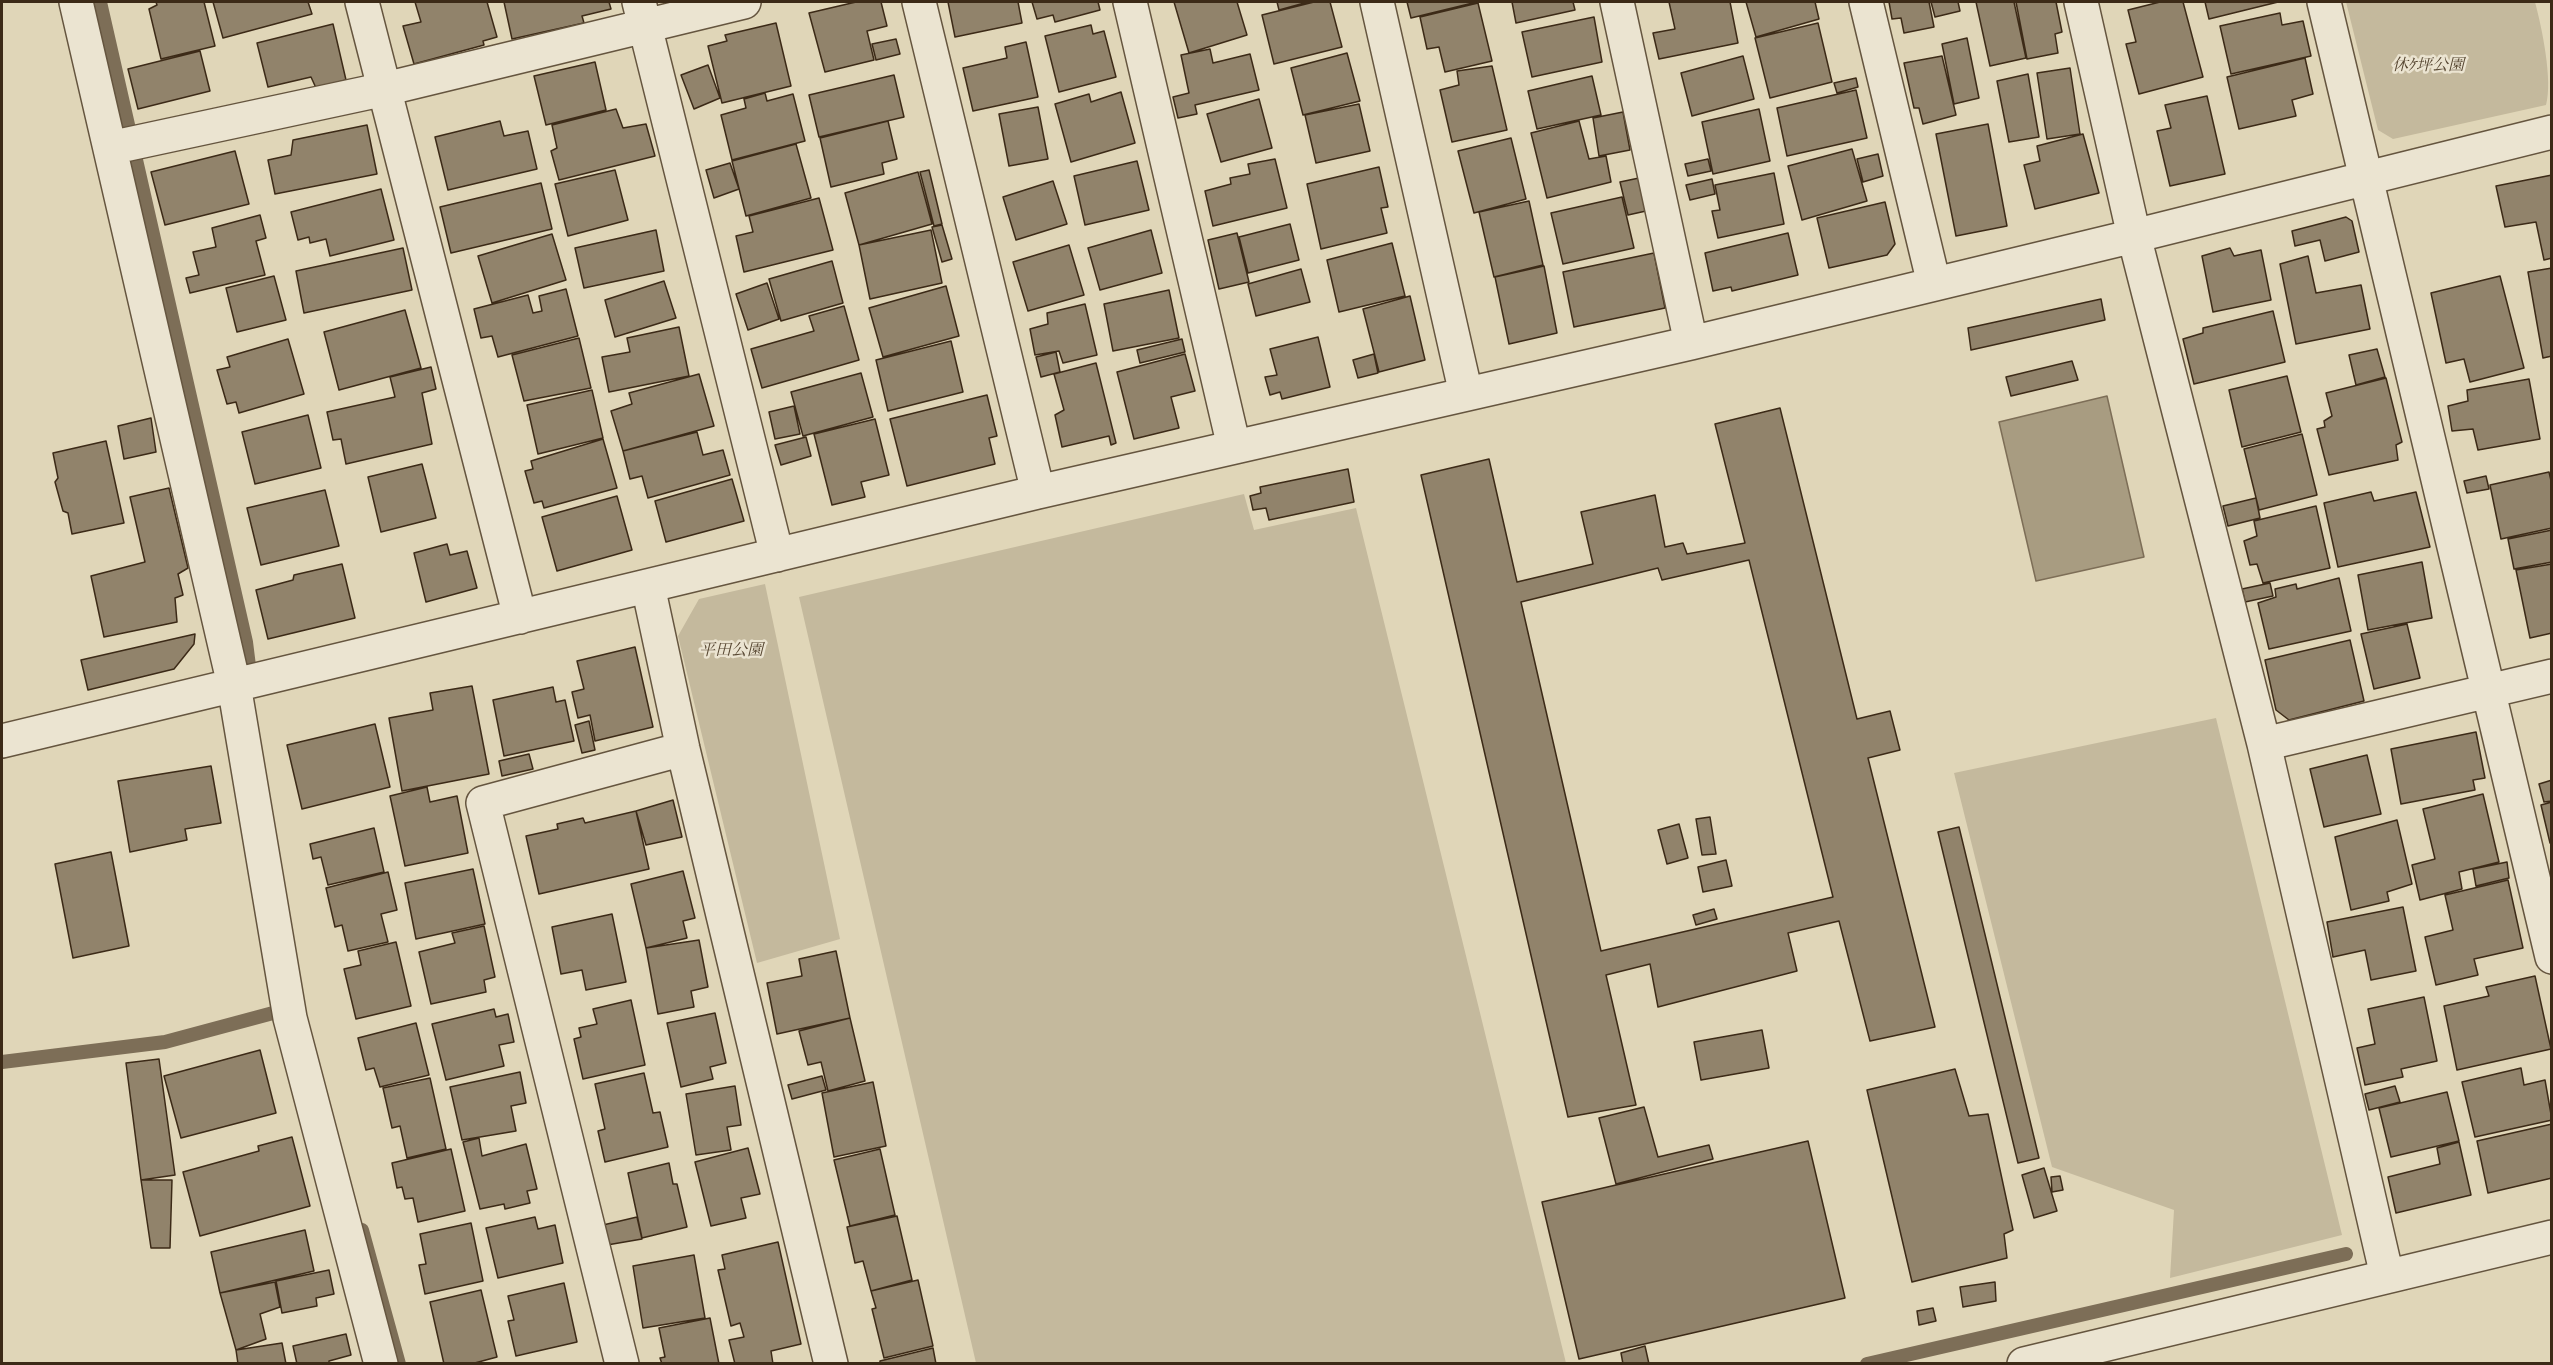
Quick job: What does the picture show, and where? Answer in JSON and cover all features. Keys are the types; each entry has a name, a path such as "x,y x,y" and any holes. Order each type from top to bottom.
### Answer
{"street":[{"path":"76,2 234,685 290,1018 381,1364"},
{"path":"362,2 520,616"},
{"path":"110,148 385,89 642,14 744,2"},
{"path":"919,2 1038,492"},
{"path":"1130,2 1234,447"},
{"path":"1377,2 1466,394"},
{"path":"1617,2 1690,343"},
{"path":"1866,2 1934,285"},
{"path":"2081,2 2134,237 2264,744 2387,1276"},
{"path":"2324,2 2552,957"},
{"path":"642,14 777,555"},
{"path":"2,741 1038,492 1934,285 2552,132"},
{"path":"648,586 683,749 831,1364"},
{"path":"2264,744 2552,676"},
{"path":"622,1364 483,803 683,749"},
{"path":"2024,1364 2552,1237"}],"green space":[{"name":"休ｹ坪公園","path":"2346,2 2535,2 2547,69 2546,105 2393,139 2378,130"},
{"path":"1244,494 1254,530 1356,508 1566,1363 976,1363 799,597"},
{"name":"平田公園","path":"765,584 840,939 757,963 678,636 699,599"},
{"path":"2216,718 2342,1235 2170,1278 2174,1210 2052,1167 1954,773"}],"shaded area":[{"path":"2107,396 2144,557 2036,581 1999,422"}],"building":[{"path":"156,2 204,2 215,46 161,59 149,9 157,5"},
{"path":"213,2 308,2 312,14 223,38"},
{"path":"415,2 487,2 497,37 483,41 484,45 414,64 403,26 421,22"},
{"path":"504,2 609,2 611,9 582,16 584,23 512,39"},
{"path":"856,2 881,2 887,26 867,31 874,60 825,72 809,13"},
{"path":"948,2 1018,2 1022,23 955,37"},
{"path":"1032,2 1098,2 1100,10 1055,22 1053,15 1037,19"},
{"path":"1174,2 1237,2 1247,35 1189,53"},
{"path":"1277,2 1308,2 1279,10"},
{"path":"1314,2 1330,2 1342,47 1274,64 1262,15"},
{"path":"1407,2 1477,2 1411,18"},
{"path":"1512,2 1573,2 1575,10 1516,23"},
{"path":"1669,2 1730,2 1738,43 1659,59 1653,33 1675,29"},
{"path":"1746,2 1815,2 1819,19 1756,37"},
{"path":"1889,2 1929,2 1934,27 1904,33 1901,18 1892,19"},
{"path":"1931,2 1958,2 1960,11 1935,17"},
{"path":"1976,2 2014,2 2026,58 1990,66"},
{"path":"2016,2 2056,2 2062,32 2055,34 2058,53 2027,59"},
{"path":"2160,2 2183,2 2203,77 2139,94 2126,44 2136,42 2128,10"},
{"path":"2205,2 2278,2 2209,19"},
{"path":"1478,3 1492,61 1445,72 1439,47 1427,49 1420,17"},
{"path":"2280,13 2282,25 2303,21 2311,56 2231,74 2220,26"},
{"path":"1594,17 1602,62 1532,77 1522,32"},
{"path":"776,23 791,86 722,103 708,46 727,41 725,35"},
{"path":"1818,23 1832,82 1770,98 1755,38"},
{"path":"333,24 346,80 316,88 311,77 268,87 257,43"},
{"path":"1091,25 1093,34 1104,31 1116,77 1059,92 1045,36"},
{"path":"1967,38 1979,98 1954,104 1942,44"},
{"path":"896,39 900,54 876,60 872,44"},
{"path":"1026,42 1038,97 973,111 963,68 1007,58 1005,47"},
{"path":"1210,49 1213,63 1250,54 1259,90 1195,105 1197,114 1178,118 1173,97 1189,93 1181,55"},
{"path":"200,51 210,91 138,109 128,69"},
{"path":"1347,53 1360,101 1303,115 1291,68"},
{"path":"1743,56 1754,99 1692,116 1681,73"},
{"path":"1942,56 1956,115 1923,124 1919,108 1914,108 1904,63"},
{"path":"2305,58 2313,94 2292,100 2296,116 2239,129 2227,77"},
{"path":"595,62 606,110 546,125 534,76"},
{"path":"708,65 720,98 694,109 681,75"},
{"path":"1492,66 1507,130 1452,142 1440,90 1459,85 1457,71"},
{"path":"2070,68 2080,134 2047,139 2037,73"},
{"path":"2028,74 2039,137 2009,142 1997,81"},
{"path":"894,75 904,117 819,137 809,95"},
{"path":"1592,76 1601,115 1537,129 1528,91"},
{"path":"1856,78 1858,87 1837,93 1834,83"},
{"path":"1856,90 1867,138 1787,156 1777,108"},
{"path":"1121,92 1135,143 1071,162 1055,104 1089,94 1091,102"},
{"path":"765,93 767,101 793,94 805,141 732,160 721,115 746,108 744,99"},
{"path":"2207,96 2225,174 2170,186 2157,131 2171,128 2165,105"},
{"path":"1259,99 1272,148 1221,162 1207,114"},
{"path":"1359,104 1370,151 1316,163 1305,115"},
{"path":"1038,107 1048,159 1009,166 999,114"},
{"path":"616,109 623,128 646,124 655,156 559,180 551,151 557,148 552,125"},
{"path":"1759,109 1770,161 1713,174 1702,122"},
{"path":"1623,112 1630,150 1599,156 1593,118"},
{"path":"500,121 504,136 528,131 537,169 448,190 435,137"},
{"path":"888,121 897,159 882,163 884,174 831,187 820,138"},
{"path":"1579,121 1589,159 1606,156 1611,182 1547,198 1531,133"},
{"path":"1988,124 2007,226 1956,236 1936,134"},
{"path":"367,125 377,174 275,194 268,160 291,155 293,140"},
{"path":"2083,134 2099,193 2035,209 2024,165 2040,161 2037,146"},
{"path":"1511,138 1526,199 1474,213 1458,151"},
{"path":"796,144 811,198 746,216 732,161"},
{"path":"1852,149 1867,201 1802,220 1788,166"},
{"path":"235,151 249,204 165,225 151,172"},
{"path":"1878,154 1883,176 1863,182 1857,159"},
{"path":"1275,159 1287,208 1213,226 1205,191 1231,184 1230,178 1250,174 1248,164"},
{"path":"1708,159 1711,171 1688,176 1685,164"},
{"path":"1137,161 1149,210 1085,225 1074,176"},
{"path":"730,163 739,189 714,198 706,170"},
{"path":"1379,167 1388,207 1381,208 1387,233 1321,249 1307,184"},
{"path":"615,170 628,220 568,236 555,184"},
{"path":"929,170 942,224 934,226 920,172"},
{"path":"918,172 932,224 859,245 845,193"},
{"path":"1774,173 1784,224 1718,238 1712,211 1720,210 1715,185"},
{"path":"2552,175 2552,258 2544,260 2536,222 2505,227 2496,186"},
{"path":"1639,178 1646,211 1628,215 1620,182"},
{"path":"1712,179 1715,194 1690,200 1686,185"},
{"path":"1053,181 1067,224 1016,240 1003,197"},
{"path":"541,183 552,229 451,253 440,207"},
{"path":"381,189 394,240 330,256 326,239 310,243 309,237 298,240 291,212"},
{"path":"1622,197 1634,248 1563,264 1551,213"},
{"path":"819,198 833,250 744,272 736,236 753,232 749,216"},
{"path":"1529,201 1543,265 1494,277 1479,212"},
{"path":"1885,202 1895,244 1887,255 1829,268 1817,218"},
{"path":"260,215 266,238 256,241 265,275 190,293 186,278 199,275 193,252 216,247 212,228"},
{"path":"2346,217 2352,221 2359,252 2325,261 2320,240 2295,246 2292,231"},
{"path":"1290,224 1299,260 1248,273 1239,237"},
{"path":"942,225 952,259 942,262 932,227"},
{"path":"656,230 664,271 584,288 575,248"},
{"path":"931,230 942,283 870,299 859,245"},
{"path":"1151,230 1162,273 1100,290 1088,248"},
{"path":"1237,233 1249,282 1219,289 1208,240"},
{"path":"1788,233 1798,275 1732,291 1731,287 1713,291 1705,253"},
{"path":"552,234 566,280 492,303 478,256"},
{"path":"1392,243 1405,296 1339,312 1327,260"},
{"path":"1069,245 1084,295 1028,311 1013,262"},
{"path":"403,248 412,290 304,313 296,271"},
{"path":"2230,248 2234,256 2261,250 2271,300 2213,312 2202,256"},
{"path":"1654,253 1665,308 1574,327 1563,272"},
{"path":"2308,256 2316,293 2361,285 2370,329 2296,344 2280,264"},
{"path":"832,261 843,303 781,321 769,279"},
{"path":"1544,266 1557,333 1509,344 1495,277"},
{"path":"2552,268 2552,356 2543,358 2528,272"},
{"path":"1301,269 1310,302 1256,316 1248,284"},
{"path":"274,276 286,320 237,332 226,288"},
{"path":"2500,276 2524,368 2470,382 2464,359 2446,363 2431,293"},
{"path":"664,281 676,318 615,337 605,300"},
{"path":"767,283 779,319 748,330 736,294"},
{"path":"946,286 959,336 883,357 869,308"},
{"path":"566,289 578,336 498,357 492,336 481,338 474,309 528,295 533,313 542,311 539,296"},
{"path":"1169,290 1179,338 1113,351 1104,304"},
{"path":"1410,296 1425,360 1379,372 1363,309"},
{"path":"2101,299 2105,320 1971,350 1968,328"},
{"path":"1085,304 1097,355 1063,363 1059,351 1035,355 1030,329 1048,324 1047,313"},
{"path":"844,306 859,360 762,388 751,349 814,331 809,316"},
{"path":"405,310 421,368 339,390 324,332"},
{"path":"2273,311 2285,362 2194,384 2183,339 2203,333 2203,328"},
{"path":"679,327 689,376 609,392 602,357 630,352 627,338"},
{"path":"1318,337 1330,387 1282,399 1280,392 1270,395 1265,377 1277,375 1270,349"},
{"path":"579,338 591,388 524,401 512,355"},
{"path":"288,339 304,394 239,413 236,402 227,404 217,370 230,367 227,357"},
{"path":"1182,339 1185,352 1140,363 1137,350"},
{"path":"951,341 963,392 888,411 876,360"},
{"path":"2377,349 2385,377 2356,385 2349,355"},
{"path":"1056,352 1060,372 1041,377 1036,357"},
{"path":"1185,354 1195,391 1171,397 1179,428 1134,439 1117,372"},
{"path":"1374,354 1378,373 1358,378 1353,360"},
{"path":"2072,361 2078,380 2011,396 2006,377"},
{"path":"1096,363 1116,443 1111,445 1109,436 1062,447 1055,415 1064,410 1054,374"},
{"path":"431,367 436,389 422,393 432,444 346,464 341,439 333,440 327,412 395,397 390,377"},
{"path":"861,373 873,417 803,436 791,392"},
{"path":"699,374 714,426 623,451 611,411 632,404 629,393"},
{"path":"2287,376 2301,432 2242,447 2229,390"},
{"path":"2386,378 2402,442 2396,445 2398,460 2329,475 2317,429 2325,427 2324,421 2332,416 2326,393"},
{"path":"2529,379 2540,439 2478,450 2473,429 2452,431 2448,406 2468,401 2467,390"},
{"path":"592,390 603,438 538,454 527,405"},
{"path":"987,395 997,436 989,438 995,464 907,486 890,419"},
{"path":"794,406 800,434 775,439 769,412"},
{"path":"1780,408 1857,719 1890,711 1900,750 1868,758 1935,1027 1870,1041 1839,921 1788,933 1797,971 1658,1007 1650,964 1606,975 1636,1105 1568,1117 1421,475 1489,459 1517,582 1593,564 1581,512 1655,495 1665,547 1683,543 1687,554 1745,543 1715,424","holes":["1749,560 1833,897 1601,951 1521,602 1658,568 1662,580"]},
{"path":"308,415 321,468 255,484 242,432"},
{"path":"151,418 156,452 124,459 118,426"},
{"path":"875,419 889,475 861,482 865,497 832,505 814,434"},
{"path":"697,432 703,455 723,450 730,475 648,498 642,476 630,479 623,451"},
{"path":"2302,434 2317,495 2259,510 2244,449"},
{"path":"806,437 811,456 781,465 775,445"},
{"path":"603,439 617,488 544,508 542,501 534,503 525,471 533,469 531,461"},
{"path":"106,441 124,523 72,534 68,513 63,511 55,482 58,478 53,453"},
{"path":"422,464 436,518 381,532 368,477"},
{"path":"1348,469 1354,502 1269,520 1266,508 1253,510 1250,496 1261,493 1260,487"},
{"path":"2549,472 2552,485 2552,528 2501,539 2490,485"},
{"path":"2486,476 2489,489 2467,493 2464,481"},
{"path":"732,479 744,521 666,542 655,501"},
{"path":"169,488 188,568 178,574 183,595 175,598 177,622 104,637 91,576 145,562 130,497"},
{"path":"325,490 339,546 261,565 247,508"},
{"path":"2371,492 2374,501 2416,492 2430,547 2338,567 2324,503"},
{"path":"617,496 632,550 557,571 542,517"},
{"path":"2256,498 2260,518 2228,526 2223,506"},
{"path":"2316,506 2330,568 2263,583 2257,564 2250,565 2244,541 2257,536 2254,521"},
{"path":"2552,530 2552,562 2514,569 2508,539"},
{"path":"447,544 450,555 467,551 477,588 426,602 414,553"},
{"path":"2422,562 2432,618 2368,630 2358,575"},
{"path":"342,564 355,618 268,639 256,590 293,580 294,575"},
{"path":"2552,564 2552,633 2530,638 2516,570"},
{"path":"2339,578 2351,631 2269,649 2258,603 2276,597 2275,589 2296,584 2297,589"},
{"path":"2270,583 2273,596 2245,602 2242,589"},
{"path":"2407,624 2420,678 2374,689 2361,634"},
{"path":"195,634 194,644 174,669 88,690 81,660"},
{"path":"2350,640 2364,701 2289,720 2276,710 2265,660"},
{"path":"635,647 653,727 595,741 590,715 578,718 572,692 584,689 577,661"},
{"path":"472,686 489,774 402,791 389,718 433,710 430,693"},
{"path":"553,687 556,702 565,700 574,741 504,756 493,700"},
{"path":"589,721 595,750 582,753 575,725"},
{"path":"375,724 390,787 302,809 287,745"},
{"path":"2476,732 2485,778 2473,780 2475,790 2401,804 2391,749"},
{"path":"529,754 533,769 502,776 499,761"},
{"path":"2367,755 2381,814 2324,827 2310,769"},
{"path":"211,766 221,823 185,829 187,840 130,852 118,781"},
{"path":"2552,780 2552,801 2544,802 2539,784"},
{"path":"427,787 430,802 457,796 468,853 405,866 390,796"},
{"path":"2483,794 2499,862 2459,872 2462,889 2420,900 2412,865 2435,859 2423,809"},
{"path":"673,800 682,837 646,845 636,811"},
{"path":"2552,802 2552,843 2550,843 2541,805"},
{"path":"636,811 649,869 539,894 526,836 558,829 557,824 583,818 585,823"},
{"path":"1710,817 1716,854 1702,855 1696,819"},
{"path":"2397,820 2412,884 2387,892 2389,901 2351,910 2335,837"},
{"path":"1679,824 1688,858 1667,864 1658,830"},
{"path":"1959,827 2039,1158 2018,1163 1938,832"},
{"path":"374,828 384,872 328,885 321,857 313,859 310,844"},
{"path":"111,852 129,946 73,958 55,864"},
{"path":"1726,860 1732,886 1703,892 1698,867"},
{"path":"2507,862 2509,878 2476,886 2473,869"},
{"path":"473,869 485,924 416,939 405,883"},
{"path":"683,871 695,918 683,921 687,938 646,948 631,884"},
{"path":"388,872 397,910 381,914 388,942 348,951 342,925 335,927 326,888"},
{"path":"2508,880 2523,948 2474,959 2478,975 2436,985 2425,937 2453,930 2445,895"},
{"path":"2403,907 2416,971 2371,980 2365,950 2333,957 2327,922"},
{"path":"1714,909 1717,919 1696,925 1693,915"},
{"path":"612,914 626,982 586,990 582,970 561,974 552,927"},
{"path":"484,926 495,977 484,980 486,992 431,1004 419,952 455,943 452,933"},
{"path":"699,940 708,987 691,991 694,1007 658,1014 646,948"},
{"path":"396,942 411,1006 356,1019 344,969 361,965 358,951"},
{"path":"836,951 850,1018 777,1034 767,983 802,976 799,959"},
{"path":"2535,976 2551,1049 2457,1070 2444,1006 2489,996 2486,987"},
{"path":"2424,997 2437,1061 2401,1069 2403,1077 2365,1085 2357,1048 2375,1044 2368,1009"},
{"path":"631,1000 645,1065 583,1079 574,1039 581,1037 579,1028 597,1024 593,1009"},
{"path":"494,1009 496,1017 508,1014 514,1042 499,1045 504,1066 446,1080 432,1024"},
{"path":"715,1013 726,1063 710,1067 713,1079 681,1087 667,1023"},
{"path":"850,1018 865,1081 828,1091 821,1062 808,1065 799,1031"},
{"path":"416,1023 429,1075 380,1087 374,1068 366,1070 358,1038"},
{"path":"1762,1030 1769,1068 1701,1080 1694,1042"},
{"path":"260,1050 276,1113 181,1138 164,1076"},
{"path":"159,1059 175,1175 141,1180 126,1063"},
{"path":"2521,1068 2524,1085 2545,1080 2552,1120 2475,1137 2462,1082"},
{"path":"1955,1069 1969,1116 1988,1114 2013,1230 2004,1234 2007,1258 1912,1282 1867,1090"},
{"path":"520,1072 526,1103 511,1106 516,1131 462,1140 450,1087"},
{"path":"644,1073 653,1113 660,1112 668,1147 605,1162 598,1131 605,1129 595,1084"},
{"path":"822,1076 826,1090 792,1099 788,1085"},
{"path":"430,1078 446,1149 407,1158 400,1126 392,1128 383,1088"},
{"path":"873,1082 886,1146 834,1157 822,1093"},
{"path":"735,1086 741,1125 727,1127 731,1150 696,1155 686,1094"},
{"path":"2395,1086 2400,1102 2369,1110 2365,1094"},
{"path":"2447,1092 2459,1141 2391,1157 2379,1108"},
{"path":"1644,1107 1658,1157 1709,1145 1713,1159 1616,1184 1599,1118"},
{"path":"2552,1124 2552,1178 2488,1193 2477,1141"},
{"path":"292,1137 310,1206 200,1236 183,1172 259,1151 258,1146"},
{"path":"479,1138 482,1156 526,1144 537,1189 527,1191 530,1203 505,1209 504,1204 480,1209 463,1142"},
{"path":"1808,1141 1845,1298 1579,1359 1542,1202"},
{"path":"2459,1142 2471,1195 2396,1213 2388,1177 2440,1164 2437,1148"},
{"path":"748,1148 760,1194 741,1198 746,1218 711,1226 695,1162"},
{"path":"451,1149 465,1211 418,1222 413,1198 405,1199 402,1187 397,1188 392,1163"},
{"path":"880,1149 895,1215 850,1226 834,1160"},
{"path":"669,1163 673,1184 677,1184 687,1227 642,1238 628,1173"},
{"path":"2044,1168 2057,1211 2034,1218 2022,1175"},
{"path":"2060,1176 2063,1190 2052,1192 2051,1177"},
{"path":"141,1180 172,1180 170,1248 151,1248"},
{"path":"897,1216 912,1280 871,1291 863,1261 855,1263 847,1227"},
{"path":"535,1217 538,1229 555,1225 563,1263 498,1278 486,1228"},
{"path":"637,1217 642,1239 607,1245 603,1225"},
{"path":"471,1223 483,1281 425,1294 419,1265 426,1264 420,1234"},
{"path":"305,1230 314,1271 220,1293 211,1252"},
{"path":"778,1242 801,1344 771,1351 773,1364 735,1364 729,1340 744,1337 740,1323 731,1326 718,1270 725,1269 722,1255"},
{"path":"694,1255 705,1318 643,1328 633,1266"},
{"path":"329,1270 334,1294 316,1298 317,1306 282,1313 276,1281"},
{"path":"918,1280 933,1346 884,1358 872,1309 876,1308 871,1291"},
{"path":"275,1282 280,1307 260,1314 266,1339 236,1350 220,1293"},
{"path":"1995,1282 1996,1301 1963,1307 1960,1287"},
{"path":"564,1283 577,1342 516,1356 508,1321 514,1320 508,1296"},
{"path":"481,1290 497,1357 471,1364 444,1364 430,1302"},
{"path":"1933,1308 1936,1321 1919,1325 1917,1311"},
{"path":"710,1318 719,1364 662,1364 660,1358 665,1357 659,1328"},
{"path":"346,1334 351,1355 329,1361 329,1364 297,1364 293,1346"},
{"path":"282,1343 286,1364 238,1364 236,1350"},
{"path":"1645,1346 1649,1364 1623,1364 1621,1353"},
{"path":"933,1348 936,1364 880,1364 880,1361"}],"waterway":[{"path":"100,2 246,642 251,682"},
{"path":"2,1062 165,1042 288,1009"},
{"path":"362,1230 399,1364"},
{"path":"1867,1364 2346,1254"}]}
